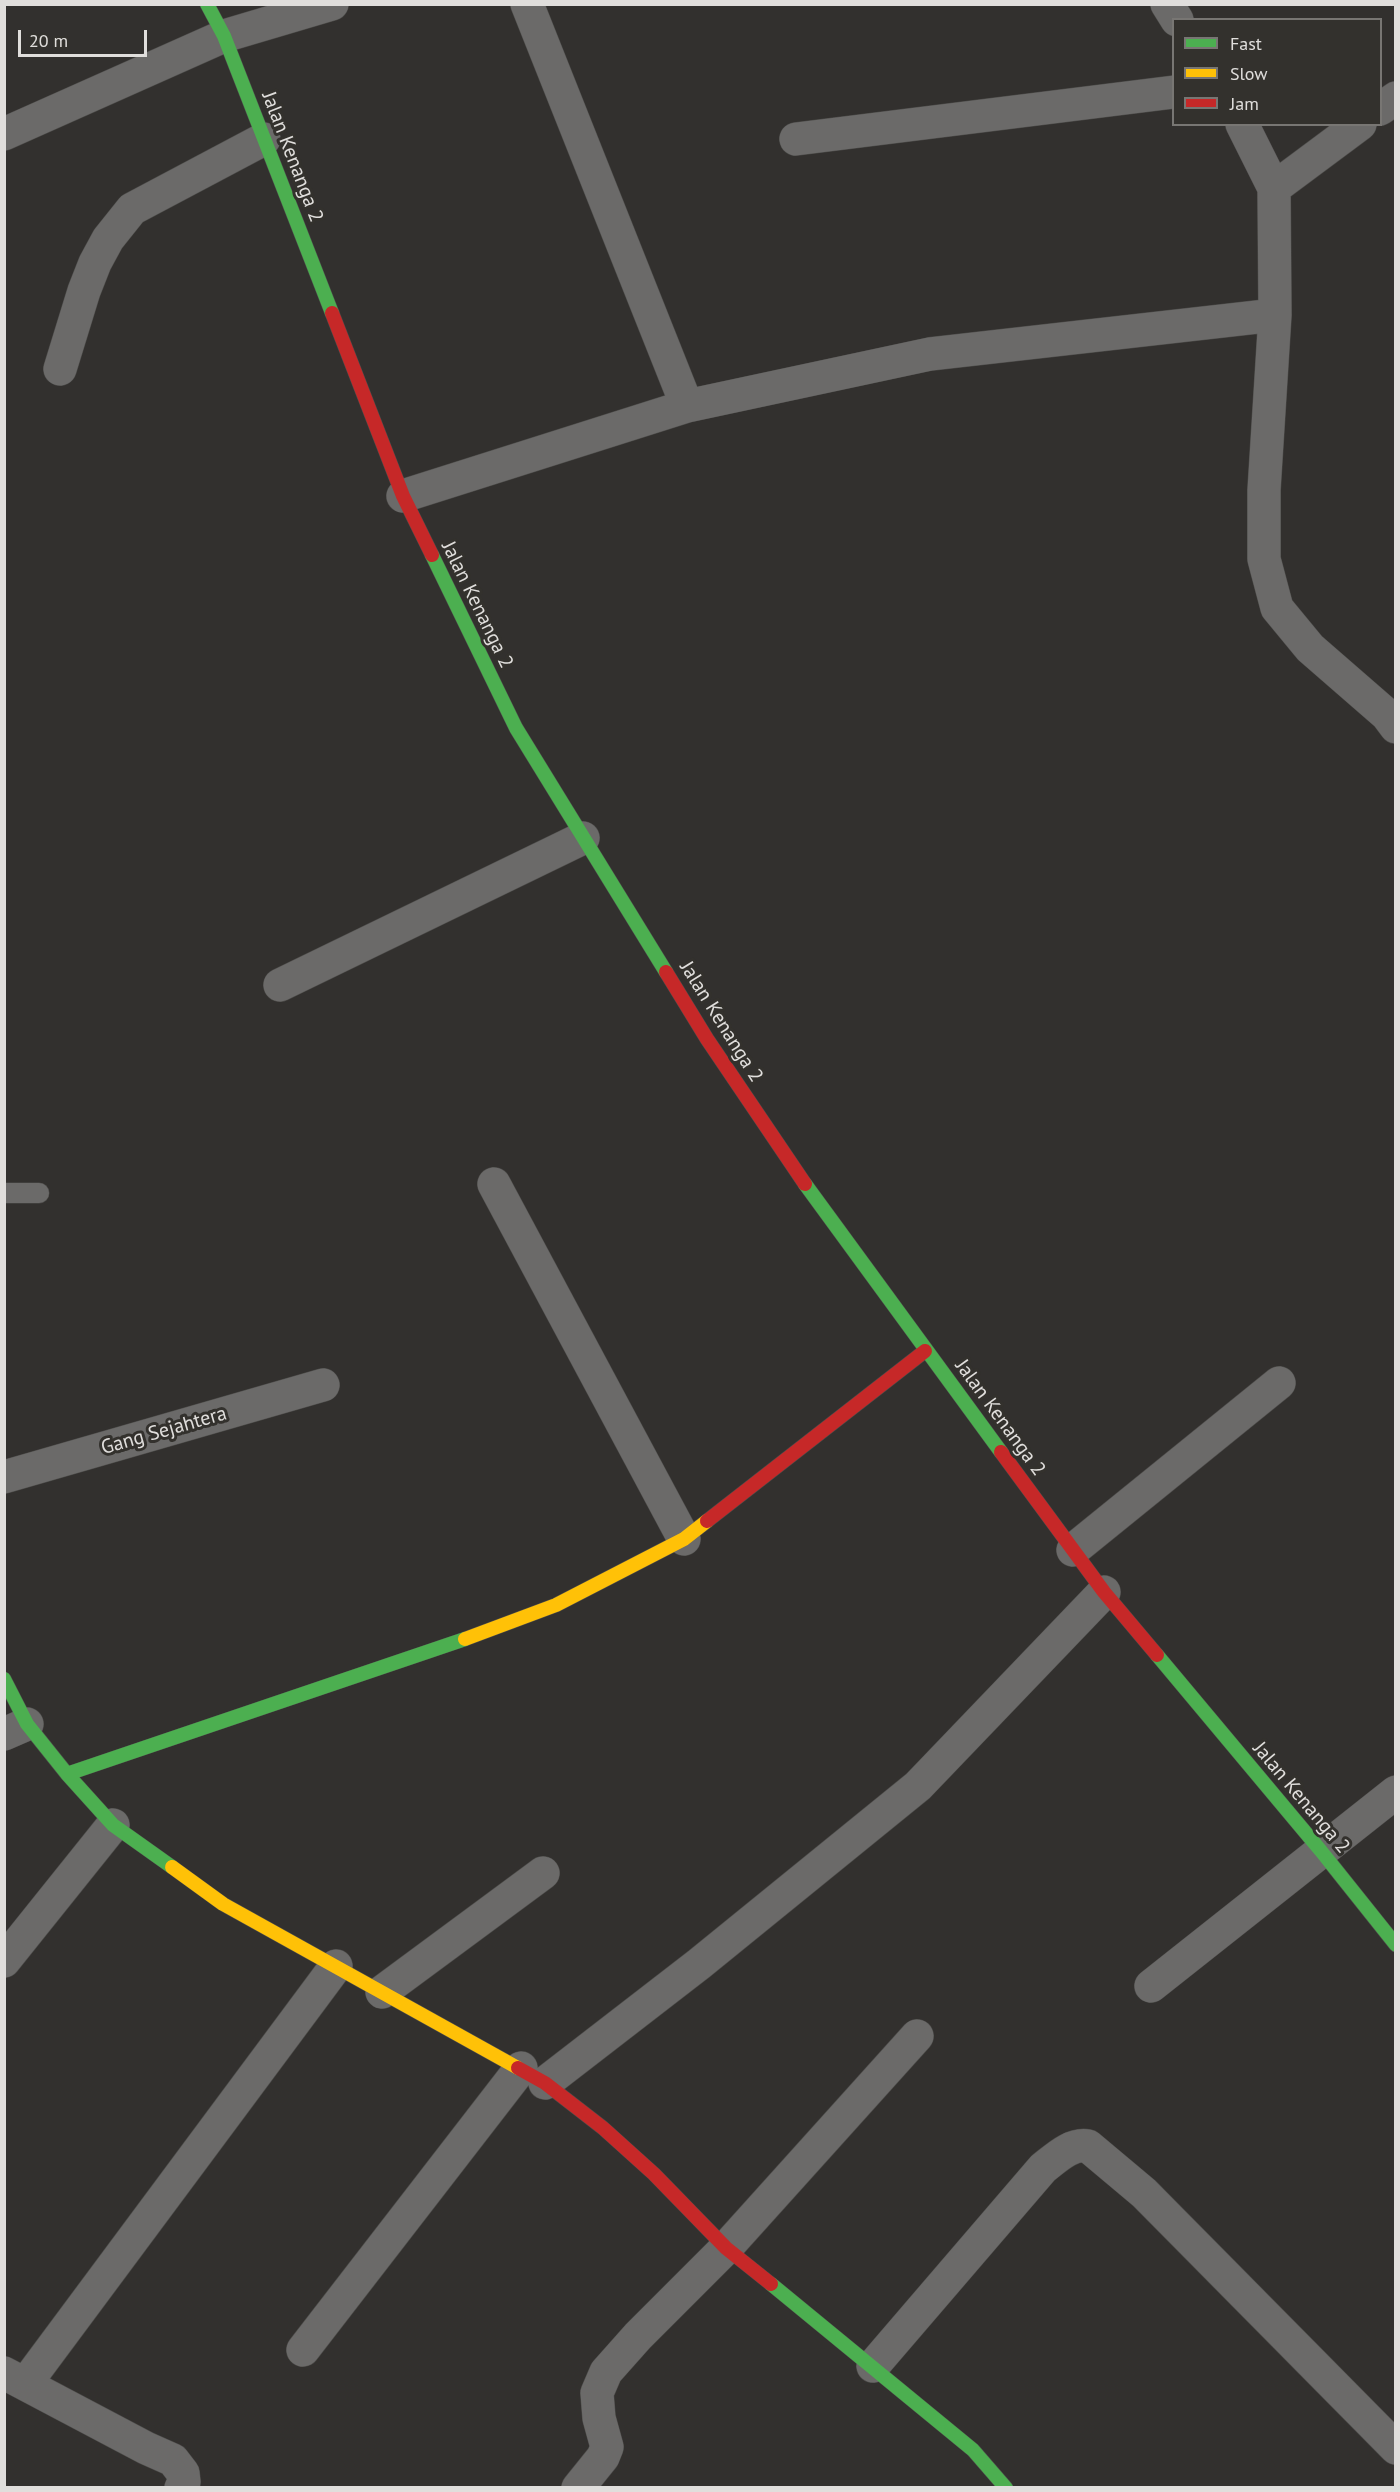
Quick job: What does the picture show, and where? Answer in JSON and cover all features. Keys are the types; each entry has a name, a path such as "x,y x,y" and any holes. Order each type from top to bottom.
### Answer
{"main road":[{"name":"Jalan Kenanga 2","path":"207,4 224,36 403,496 516,728 706,1039 763,1124 1104,1592 1321,1851 1395,1945"},
{"path":"67,1774 466,1639 545,1609 684,1539 926,1350"},
{"path":"4,1679 16,1729 67,1774 113,1825 223,1904 533,2076 603,2128 645,2166 726,2248 973,2450 1006,2487"}],"street":[{"path":"4,134 224,36 333,4"},
{"path":"527,4 687,406"},
{"path":"1167,4 1176,18"},
{"path":"796,139 1172,92"},
{"path":"1382,108 1395,98"},
{"path":"1243,126 1274,188 1275,315 1264,490 1264,560 1277,608 1310,648 1387,715 1395,727"},
{"path":"1274,188 1357,126"},
{"path":"60,369 95,263 108,239 132,209 264,139"},
{"path":"403,496 687,406 930,354 1275,315"},
{"path":"280,985 584,838"},
{"path":"494,1184 684,1539"},
{"path":"1073,1550 1279,1383"},
{"name":"Gang Sejahtera","path":"4,1477 323,1385"},
{"path":"303,2350 533,2076 708,1957 918,1786 1104,1592"},
{"path":"1151,1986 1395,1792"},
{"path":"4,1961 113,1825"},
{"path":"382,1992 543,1873"},
{"path":"181,2487 184,2482 183,2473 173,2460 15,2378 336,1966"},
{"path":"578,2487 603,2457 607,2447 599,2418 597,2393 606,2372 638,2336 726,2248 917,2036"},
{"path":"873,2366 1042,2168 1079,2144 1088,2146 1144,2193 1395,2448"}],"lane":[{"path":"4,1193 39,1193"}],"traffic: fast":[{"path":"207,4 224,36 332,313"},
{"path":"432,555 516,728 666,972"},
{"path":"805,1184 1001,1452"},
{"path":"67,1774 465,1639"},
{"path":"1157,1655 1321,1851 1396,1945"},
{"path":"4,1679 27,1724 67,1774 113,1825 172,1867"},
{"path":"771,2284 973,2450 1006,2488"}],"traffic: slow":[{"path":"465,1639 556,1605 684,1539 707,1521"},
{"path":"172,1867 223,1904 518,2068"}],"traffic: jam":[{"path":"332,313 403,496 432,555"},
{"path":"666,972 707,1039 805,1184"},
{"path":"707,1521 925,1351"},
{"path":"1001,1452 1104,1592 1157,1655"},
{"path":"518,2068 545,2083 603,2128 654,2174 726,2248 771,2284"}]}
